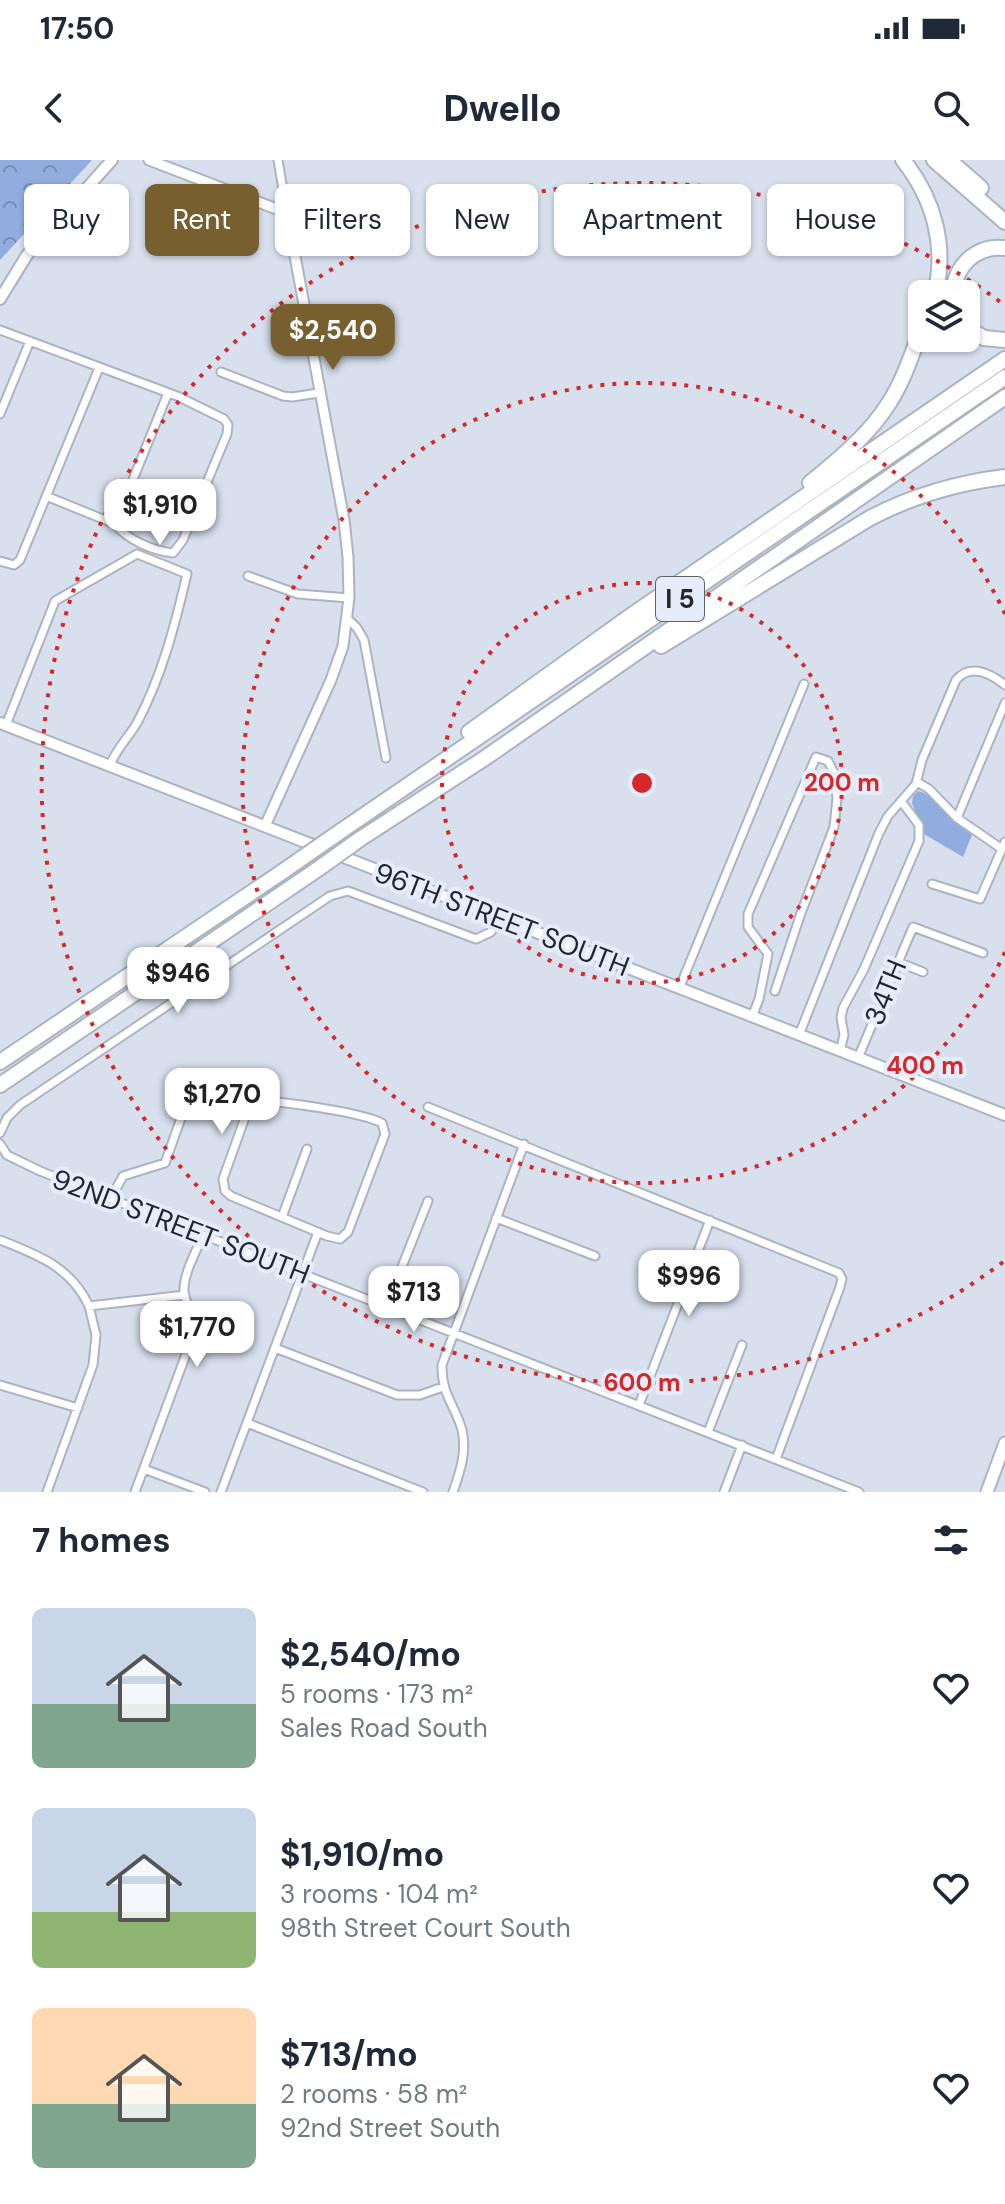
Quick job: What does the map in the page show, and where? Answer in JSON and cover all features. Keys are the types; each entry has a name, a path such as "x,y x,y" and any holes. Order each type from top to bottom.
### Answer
{"highway":[{"path":"903,160 921,186 936,224 940,255 937,280"},
{"path":"934,160 1005,222"},
{"path":"949,160 1005,210"},
{"path":"956,280 968,258 984,250 1005,248"},
{"path":"980,336 1005,340"},
{"path":"740,542 826,470 872,426 897,389 912,352"},
{"path":"356,821 468,733 629,617 1005,359"},
{"name":"I 5","path":"0,1062 1005,377"},
{"name":"I 5","path":"0,1085 360,839 485,758 1005,397"},
{"path":"485,758 870,518 933,490 1005,477"}],"main road":[{"path":"0,299 27,255 112,160"},
{"name":"96TH STREET SOUTH","path":"3,724 1005,1115"},
{"path":"987,1492 1005,1443"}],"street":[{"path":"149,160 275,208"},
{"path":"278,160 282,184"},
{"path":"265,826 335,670 343,646 349,598 347,537 295,256"},
{"path":"0,330 168,393 221,417 227,423 226,438 183,540 175,552 169,553 135,540 115,524 46,496"},
{"path":"0,414 30,341"},
{"path":"0,561 14,565 20,560 99,368"},
{"path":"221,372 283,396 319,393"},
{"path":"115,524 168,393"},
{"path":"3,724 55,601 137,554 187,574 166,656 138,720 110,765"},
{"path":"248,576 298,594 349,598"},
{"path":"347,618 364,640 386,758"},
{"path":"799,1035 877,838 886,819 917,782 922,760 954,685 963,673 981,672 1005,685"},
{"path":"679,989 804,684"},
{"path":"957,818 1005,703"},
{"path":"752,1017 768,954 747,925 748,914 816,757 828,761 834,773 837,798 835,824 775,991"},
{"path":"917,782 929,789 957,818 1004,845 980,899 932,884"},
{"path":"840,1051 844,1035 841,1018 843,1006 864,969 919,842 919,825 901,801"},
{"path":"0,1133 10,1113 33,1095 320,900 348,891 476,939 491,932 498,917"},
{"name":"34TH","path":"858,1058 913,927 983,953"},
{"path":"898,962 923,972"},
{"path":"111,1198 123,1176 165,1163 189,1096"},
{"path":"257,1102 362,1116 384,1125 385,1134 348,1232 336,1239 318,1232 225,1191 223,1179 248,1109 257,1102"},
{"path":"428,1107 831,1268 840,1275 840,1287 776,1459"},
{"name":"92ND STREET SOUTH","path":"0,1144 7,1155 22,1163 859,1492"},
{"path":"453,1492 464,1449 462,1431 443,1387 442,1365 524,1144"},
{"path":"282,1217 307,1149"},
{"path":"386,1307 428,1201"},
{"path":"496,1218 595,1256"},
{"path":"639,1405 710,1220"},
{"path":"221,1492 318,1232"},
{"path":"135,1492 195,1330 195,1318 185,1295 185,1280 203,1235"},
{"path":"0,1240 40,1255 60,1268 77,1285 89,1306 95,1328 95,1357 47,1492"},
{"path":"89,1306 185,1295"},
{"path":"708,1432 742,1345"},
{"path":"275,1348 397,1395 420,1395 443,1387"},
{"path":"0,1385 78,1408"},
{"path":"247,1423 423,1492"},
{"path":"724,1492 742,1445"},
{"path":"144,1469 205,1492"}],"green space":[{"path":"0,160 92,160 70,184 24,184 24,234 0,260"},
{"path":"918,791 932,798 972,835 963,857 924,834 912,803"}]}
